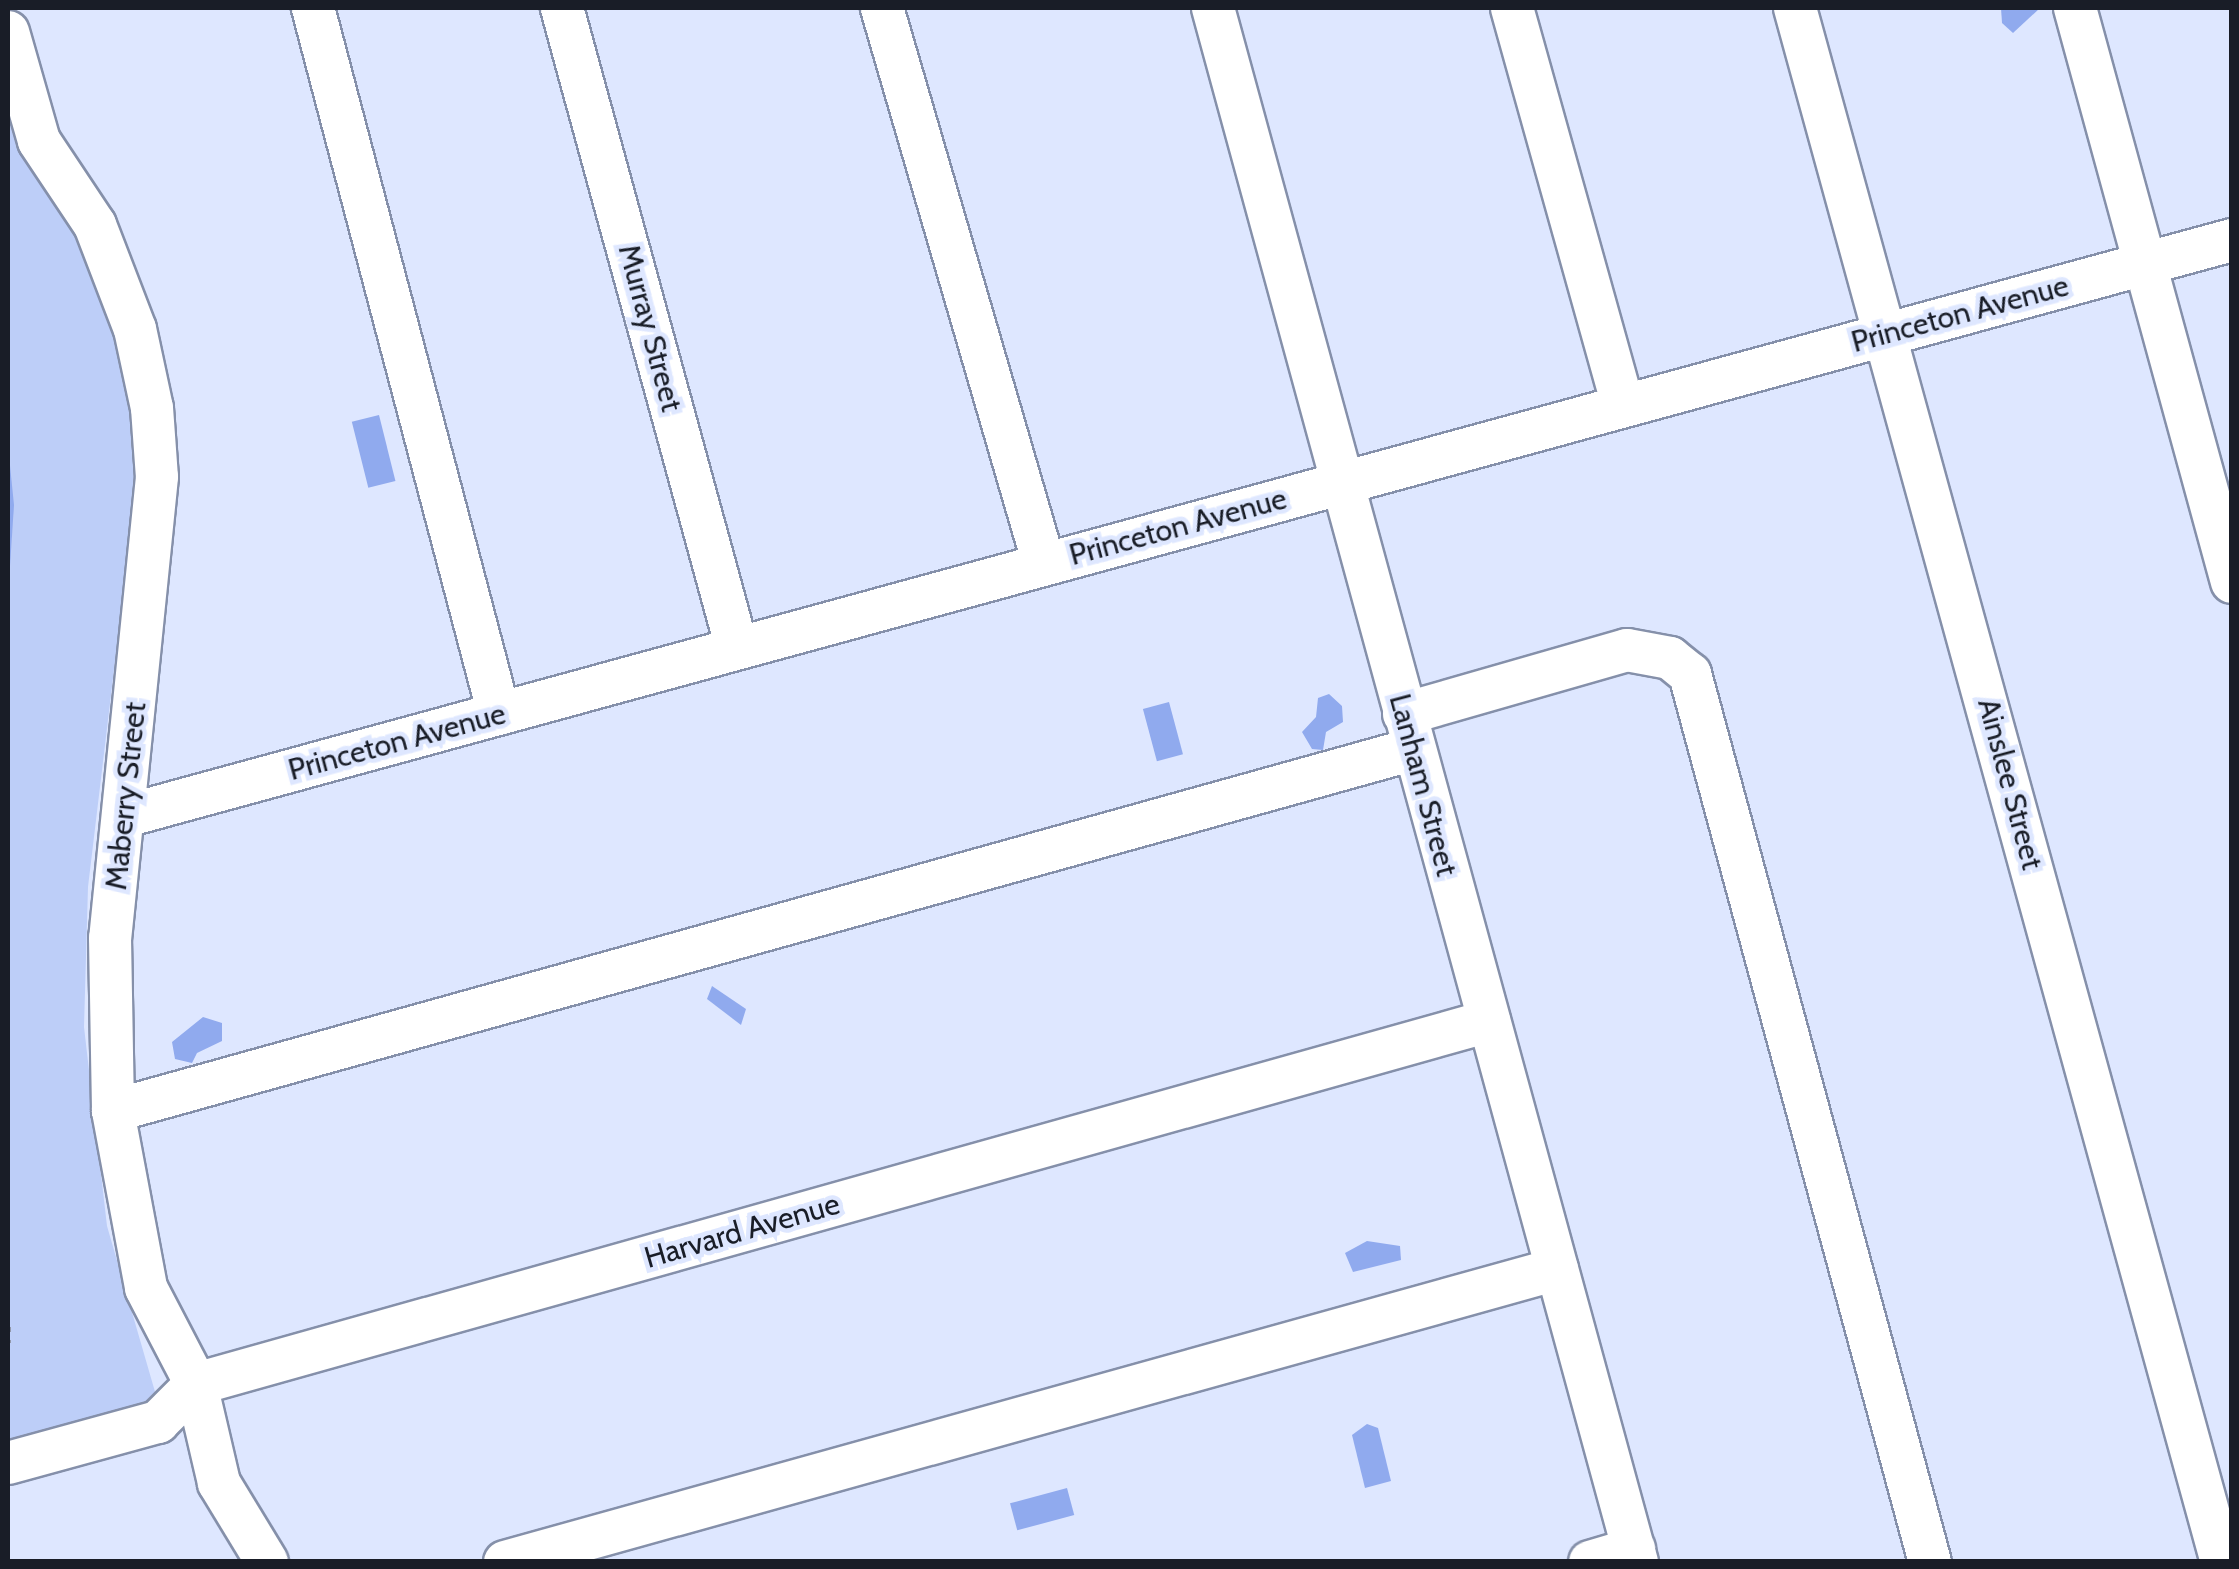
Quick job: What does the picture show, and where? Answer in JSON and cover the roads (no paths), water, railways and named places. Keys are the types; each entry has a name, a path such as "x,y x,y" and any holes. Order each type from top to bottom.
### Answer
{"street":[{"path":"313,8 499,714"},
{"name":"Murray Street","path":"562,8 737,648"},
{"path":"882,8 1044,564"},
{"name":"Lanham Street","path":"1213,8 1635,1556"},
{"path":"1512,8 1623,406"},
{"name":"Ainslee Street","path":"1795,8 2222,1562"},
{"path":"2075,8 2232,582"},
{"name":"Maberry Street","path":"8,32 39,141 95,225 135,329 152,408 158,477 110,938 113,1112 146,1288 196,1384 219,1483 266,1562"},
{"name":"Princeton Avenue","path":"125,816 2232,240"},
{"path":"113,1112 1409,732 1627,650 1670,658 1690,674 1930,1562"},
{"name":"Harvard Avenue","path":"8,1462 158,1422 196,1384 1489,1021"},
{"path":"505,1562 1557,1269"},
{"path":"1590,1562 1635,1556"}]}
